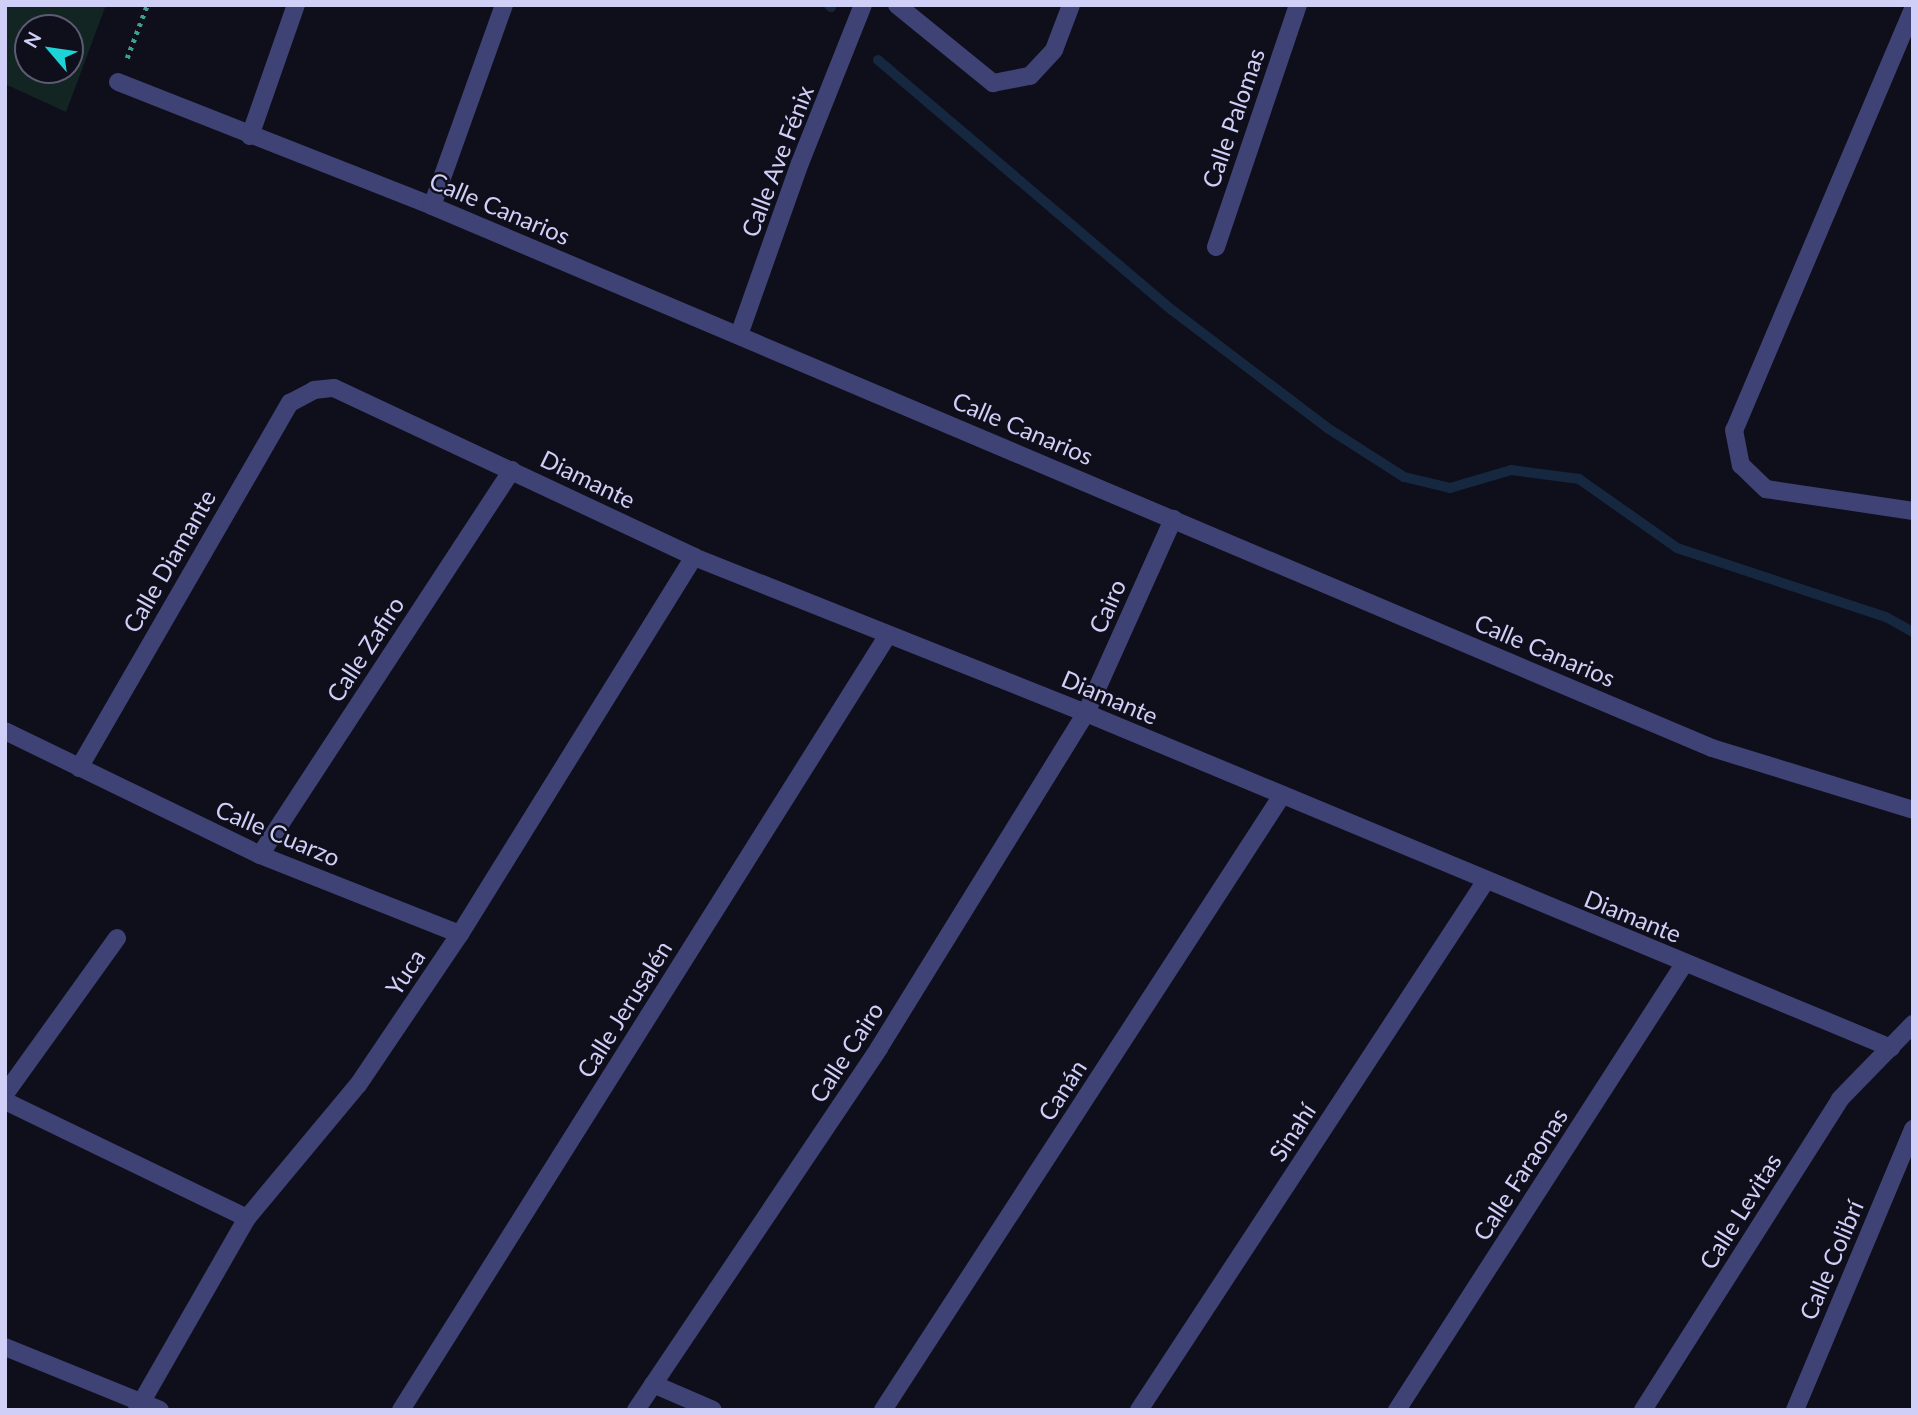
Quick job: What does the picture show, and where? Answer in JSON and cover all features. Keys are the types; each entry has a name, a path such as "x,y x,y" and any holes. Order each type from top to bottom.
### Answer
{"street":[{"path":"250,136 296,5"},
{"path":"432,206 504,5"},
{"name":"Calle Ave Fénix","path":"739,335 800,163 863,5"},
{"path":"897,5 993,83 1030,76 1054,50 1071,5"},
{"name":"Calle Palomas","path":"1216,247 1298,5"},
{"path":"1913,9 1734,429 1741,465 1766,489 1913,511"},
{"name":"Calle Canarios","path":"118,82 432,206 1712,748 1913,810"},
{"name":"Diamante","path":"314,390 334,388 694,557 1086,713 1485,882 1891,1048"},
{"name":"Calle Diamante","path":"79,768 290,403 314,390"},
{"name":"Calle Zafiro","path":"260,855 512,470"},
{"name":"Cairo","path":"1086,713 1173,519"},
{"name":"Yuca","path":"138,1406 247,1218 358,1086 460,934 694,557"},
{"name":"Calle Jerusalén","path":"401,1410 888,635"},
{"name":"Calle Cairo","path":"636,1410 879,1048 1086,713"},
{"name":"Calle Cuarzo","path":"6,732 260,855 460,934"},
{"name":"Canán","path":"883,1410 1281,797"},
{"name":"Sinahí","path":"1139,1410 1485,882"},
{"path":"5,1094 117,938"},
{"name":"Calle Faraonas","path":"1397,1410 1685,964"},
{"name":"Calle Levitas","path":"1643,1410 1840,1099 1913,1024"},
{"path":"5,1101 247,1218"},
{"name":"Calle Colibrí","path":"1795,1410 1913,1129"},
{"path":"5,1347 138,1406 160,1410"},
{"path":"653,1384 713,1410"}],"path":[{"path":"118,82 147,5"}],"green space":[{"path":"5,5 106,5 84,64 84,14 14,14 14,84 76,84 66,112 5,84"}],"waterway":[{"path":"878,60 1172,310 1329,429 1404,477 1450,488 1511,470 1579,479 1677,548 1886,617 1913,632"}]}
